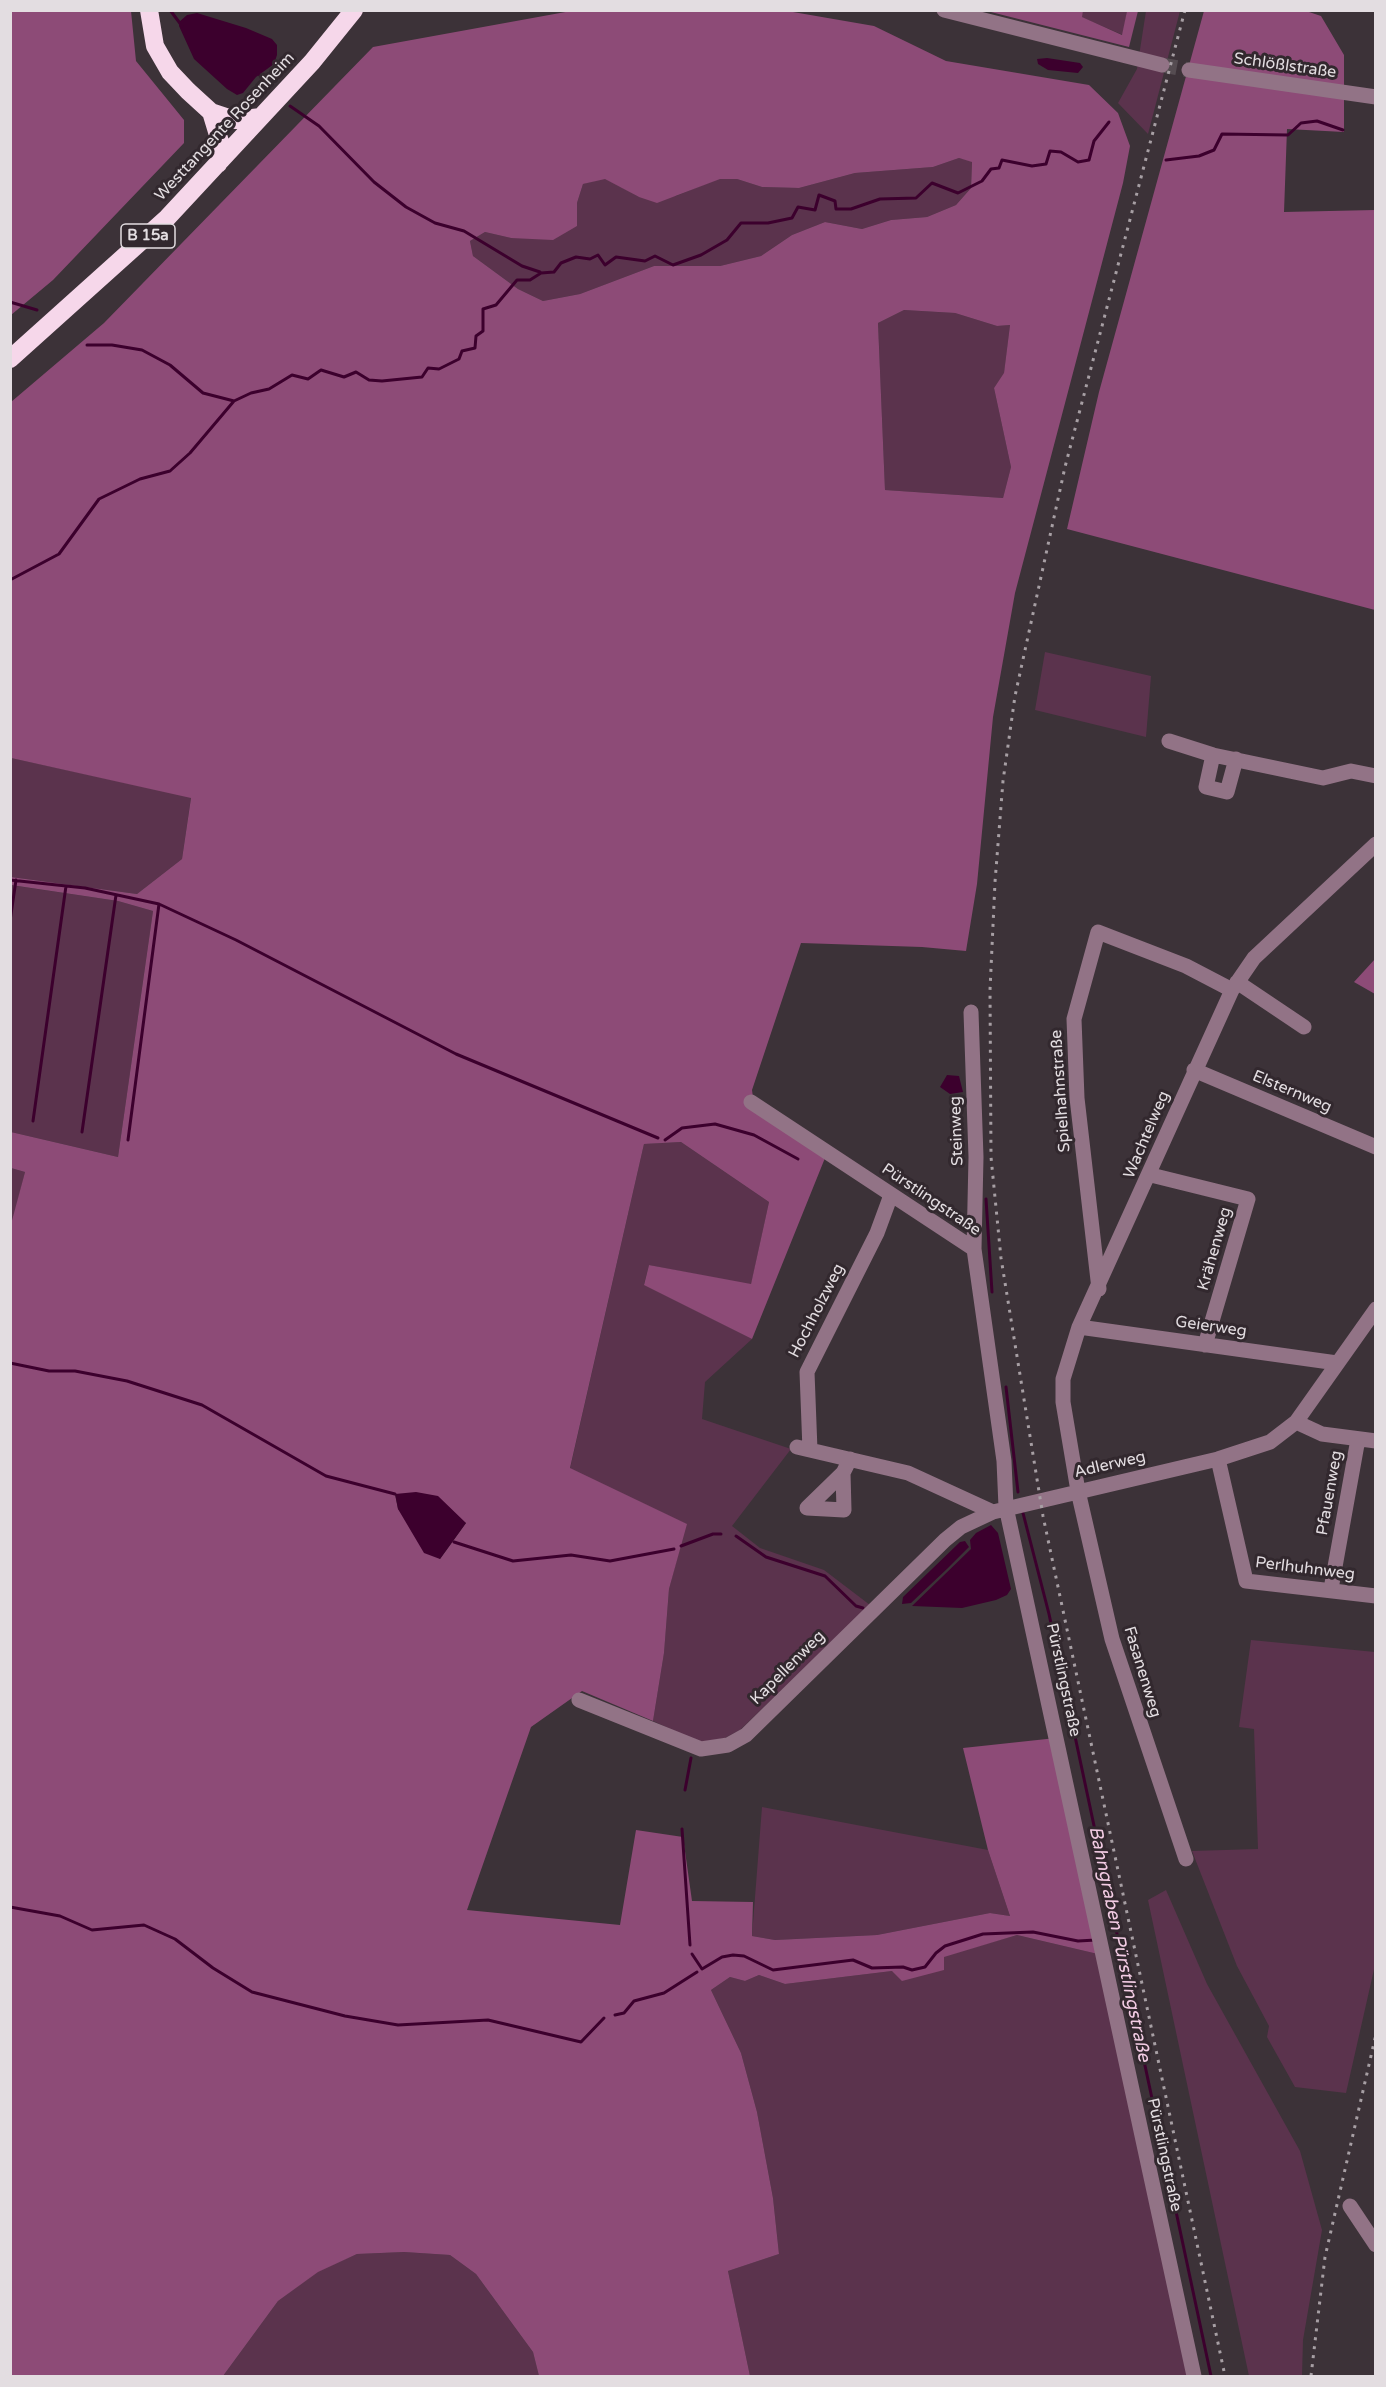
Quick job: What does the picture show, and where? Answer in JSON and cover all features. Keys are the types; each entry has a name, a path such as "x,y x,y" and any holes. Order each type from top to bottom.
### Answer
{"highway":[{"path":"149,10 155,46 170,72 211,112 235,120 261,117"},
{"name":"Westtangente Rosenheim","path":"10,359 167,218 261,117 354,10"},
{"path":"211,112 221,145 218,164"}],"street":[{"path":"944,10 1162,65"},
{"name":"Schlößlstraße","path":"1189,70 1376,98"},
{"path":"1169,741 1214,754 1323,778 1350,771 1376,776"},
{"path":"1214,754 1206,787 1227,792 1236,759"},
{"name":"Wachtelweg","path":"1078,1491 1063,1402 1064,1379 1079,1328 1151,1175 1194,1070 1235,986 1254,958 1376,844"},
{"name":"Spielhahnstraße","path":"1099,1289 1077,1098 1074,1019 1098,932 1235,986"},
{"path":"1235,986 1304,1027"},
{"name":"Steinweg","path":"971,1012 976,1157 974,1249"},
{"name":"Elsternweg","path":"1194,1070 1376,1148"},
{"name":"Pürstlingstraße","path":"751,1102 974,1249 1004,1461 999,1510 1194,2376"},
{"name":"Krähenweg","path":"1151,1175 1248,1199 1205,1345"},
{"name":"Hochholzweg","path":"891,1195 877,1233 807,1372 803,1448 847,1466 908,1473 999,1510"},
{"name":"Adlerweg","path":"999,1510 1218,1460 1270,1442 1296,1422 1376,1309"},
{"name":"Geierweg","path":"1079,1328 1337,1363"},
{"path":"1296,1422 1322,1434 1376,1441"},
{"name":"Pfauenweg","path":"1331,1589 1358,1439"},
{"name":"Perlhuhnweg","path":"1218,1460 1246,1581 1376,1596"},
{"name":"Fasanenweg","path":"1078,1491 1112,1639 1186,1859"},
{"name":"Kapellenweg","path":"579,1700 701,1749 728,1745 753,1728 938,1546 962,1527 999,1510"},
{"path":"1350,2206 1376,2245"}],"shaded area":[{"path":"11,10 131,11 136,61 184,120 184,143 53,280 11,315"},
{"path":"1303,10 1321,16 1344,55 1344,132 1287,129 1284,212 1375,210 1375,610 1067,529 1099,392 1204,11"},
{"path":"571,11 793,12 874,26 946,61 1089,85 1118,113 1130,146 1123,183 1015,593 993,717 977,884 966,951 922,947 801,943 752,1090 755,1112 825,1158 752,1339 644,1285 649,1265 751,1284 769,1202 681,1142 644,1144 570,1468 687,1524 669,1589 664,1653 653,1721 582,1691 531,1727 467,1910 620,1925 636,1830 683,1837 692,1901 753,1902 752,1936 775,1940 877,1935 990,1913 1010,1916 988,1850 963,1748 1056,1738 1102,1955 1017,1935 944,1957 944,1970 902,1981 892,1971 785,1984 759,1975 745,1981 730,1977 711,1990 741,2053 757,2112 773,2198 779,2254 728,2271 750,2376 539,2376 533,2352 476,2274 450,2255 404,2252 357,2254 318,2272 278,2301 223,2376 11,2376 10,1228 25,1172 11,1168 11,1132 118,1157 153,911 118,901 11,885 11,877 137,894 182,859 191,798 11,758 11,402 104,323 373,47","holes":["959,158 972,162 971,188 956,205 927,217 891,220 862,229 825,222 792,235 761,256 720,266 654,266 580,294 543,301 518,289 473,256 470,241 485,232 511,238 553,240 577,226 577,203 583,184 605,179 639,197 657,203 720,179 737,179 762,187 799,188 855,173 933,167","904,310 955,313 997,326 1010,325 1004,373 994,388 1011,467 1003,498 885,490 878,323","395,1494 466,1523 440,1559 398,1509"]},
{"path":"987,11 1083,11 1082,17 1122,35 1127,11 1138,11 1129,47"},
{"path":"1083,11 1127,11 1123,35 1081,17"},
{"path":"1146,11 1180,11 1148,134 1118,103 1137,69"},
{"path":"197,13 246,28 272,39 277,45 274,64 256,77 243,93 237,95 227,89 194,59 179,26 179,22 187,15"},
{"path":"1047,58 1080,63 1083,67 1078,73 1048,70 1038,64 1037,59"},
{"path":"959,158 972,161 971,188 956,205 927,217 891,220 862,229 825,222 792,235 761,256 720,266 654,266 580,294 543,301 518,289 473,256 470,241 485,232 511,238 577,226 577,203 583,184 605,178 639,197 676,196 720,178 737,179 762,187 799,188 855,173 933,167"},
{"path":"904,310 955,313 997,326 1010,325 1004,374 994,388 1011,467 1003,498 885,490 878,323"},
{"path":"1045,652 1151,676 1146,737 1035,710"},
{"path":"11,758 191,797 182,859 137,894 11,877"},
{"path":"10,885 118,901 153,911 118,1157 11,1132"},
{"path":"1375,959 1375,994 1354,982"},
{"path":"947,1075 959,1076 963,1092 950,1094 940,1087"},
{"path":"681,1142 769,1202 751,1285 649,1265 644,1284 752,1339 705,1382 702,1419 791,1449 732,1526 760,1548 824,1570 870,1605 740,1730 725,1738 701,1743 653,1721 664,1653 669,1589 686,1524 570,1469 644,1144"},
{"path":"11,1168 25,1172 11,1228"},
{"path":"416,1492 438,1496 466,1523 440,1559 424,1553 398,1509 395,1494"},
{"path":"991,1525 998,1533 1011,1589 1007,1595 962,1608 912,1606 971,1549 970,1540 976,1533"},
{"path":"965,1541 969,1547 948,1568 911,1603 902,1604 903,1597 960,1542"},
{"path":"1251,1640 1375,1652 1375,1965 1346,2093 1295,2087 1267,2037 1269,2026 1237,1966 1192,1851 1258,1849 1254,1729 1239,1727"},
{"path":"762,1807 988,1850 1010,1916 990,1913 877,1935 775,1940 752,1936"},
{"path":"1166,1890 1207,1984 1300,2151 1322,2230 1303,2340 1302,2376 1249,2376 1148,1900"},
{"path":"1017,1935 1102,1955 1194,2376 750,2376 728,2271 779,2254 773,2198 757,2112 741,2053 711,1990 730,1977 745,1981 759,1975 785,1984 892,1971"},
{"path":"404,2252 450,2255 476,2274 533,2352 539,2376 223,2376 278,2301 318,2271 357,2254"}],"waterway":[{"path":"170,10 182,26"},
{"path":"258,73 266,82"},
{"path":"290,106 319,126 374,182 406,207 435,223 464,231 522,266 540,272"},
{"path":"1166,160 1199,156 1214,150 1222,134 1288,135 1301,123 1317,121 1343,130"},
{"path":"10,580 59,554 99,499 140,479 170,471 190,453 234,401 251,393 269,389 292,375 308,379 321,370 344,377 356,372 369,380 382,381 422,377 428,368 439,369 459,359 462,351 475,348 476,336 483,331 483,309 496,305 517,280 530,280 541,273 554,272 561,263 576,257 590,259 598,255 605,265 616,257 645,261 655,256 673,265 701,255 727,240 741,223 768,223 792,218 798,207 815,210 819,195 835,201 836,209 851,209 880,199 916,198 932,183 958,193 982,181 991,169 999,168 1002,160 1032,166 1046,164 1050,151 1061,152 1078,162 1089,160 1094,141 1109,122"},
{"path":"10,302 37,310"},
{"path":"87,345 112,345 142,350 170,365 203,393 234,401"},
{"path":"10,880 85,888 159,904 236,940 456,1054 658,1138"},
{"path":"10,921 16,880"},
{"path":"33,1121 66,886"},
{"path":"82,1132 116,895"},
{"path":"128,1140 159,904"},
{"path":"665,1140 682,1128 715,1124 754,1135 798,1159"},
{"path":"986,1199 992,1292"},
{"path":"10,1363 49,1371 75,1371 127,1381 202,1405 326,1476 395,1494"},
{"name":"Bahngraben Pürstlingstraße","path":"1006,1387 1018,1492"},
{"name":"Bahngraben Pürstlingstraße","path":"1023,1513 1049,1614 1211,2376"},
{"path":"681,1546 713,1534 721,1534"},
{"path":"736,1536 766,1557 825,1576 856,1606 863,1608"},
{"path":"454,1542 513,1561 571,1555 610,1561 674,1549"},
{"path":"685,1790 691,1758"},
{"path":"682,1829 690,1945"},
{"path":"10,1907 60,1916 92,1930 144,1925 175,1939 213,1968 252,1992 345,2016 398,2025 488,2020 581,2042 604,2018"},
{"path":"692,1954 702,1969 722,1957 733,1955 744,1956 773,1970 853,1960 872,1968 903,1967 912,1970 925,1967 945,1946 983,1934 1033,1932 1078,1941 1096,1940"},
{"path":"615,2015 624,2013 634,2001 664,1993 697,1972"}],"tunnel":[{"path":"1162,65 1189,70"}],"railway":[{"path":"1185,10 1065,467 1015,696 1003,781 995,882 990,990 991,1157 1001,1258 1043,1516 1225,2376"},
{"path":"1311,2376 1325,2257 1376,2034"}]}
